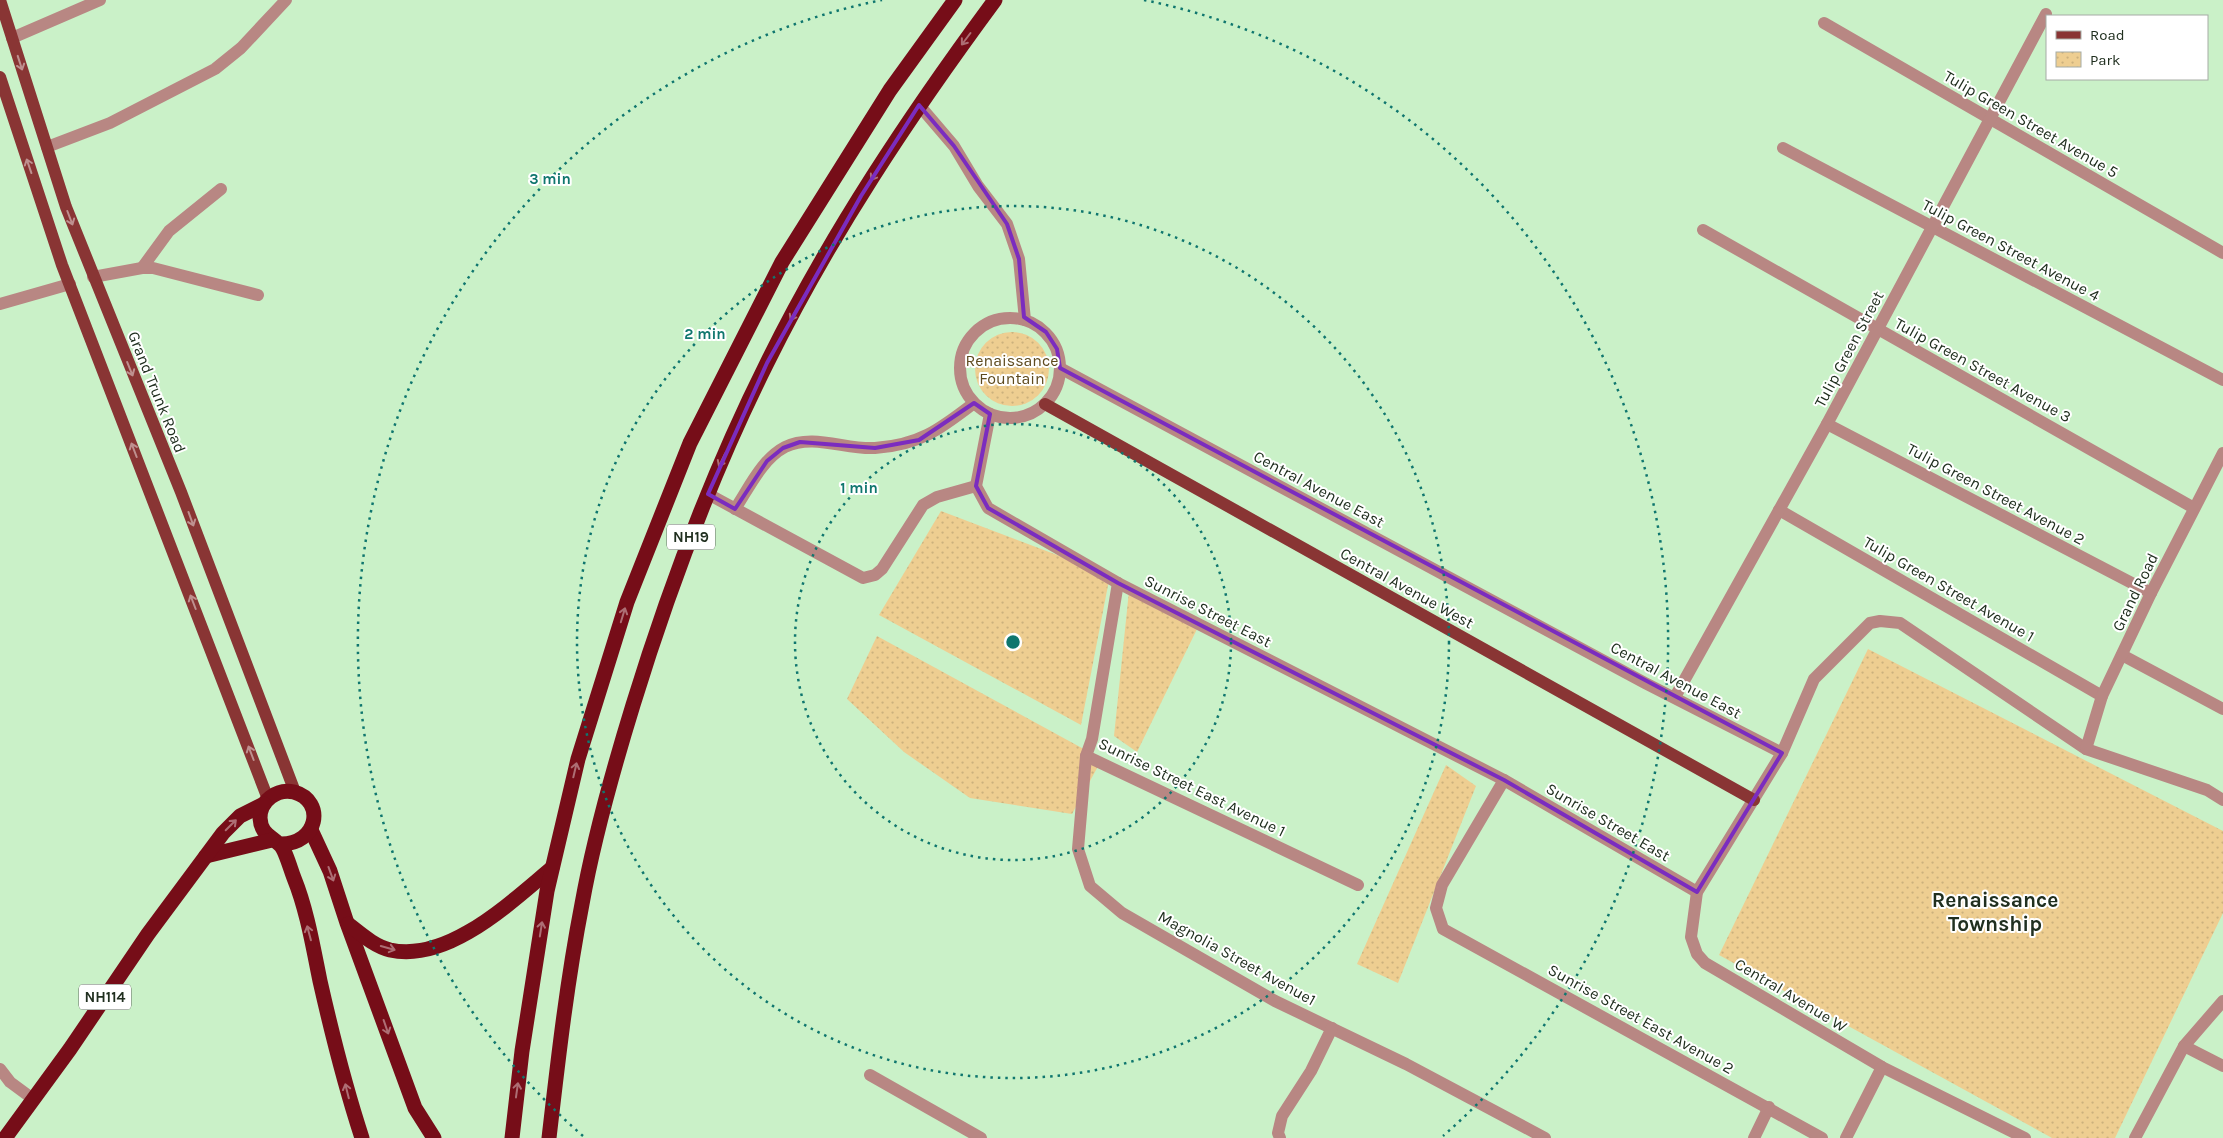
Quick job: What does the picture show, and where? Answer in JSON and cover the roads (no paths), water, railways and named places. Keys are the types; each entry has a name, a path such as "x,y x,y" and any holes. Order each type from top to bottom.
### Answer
{"highway":[{"name":"NH19","path":"513,1132 522,1050 552,868 578,759 627,602 690,443 782,262 890,90 955,0"},
{"name":"NH19","path":"549,1138 582,903 615,764 660,616 708,494 767,363 861,196 919,105 995,0"},
{"name":"NH114","path":"5,1138 148,934 231,824 252,808 285,791 295,792"},
{"path":"206,856 276,842 292,844 303,839 311,830 314,819 312,807 305,798 295,792"},
{"path":"266,801 261,811 262,828 276,842 296,882 347,1090 362,1138"},
{"path":"311,830 330,870 347,924 415,1108 434,1138"},
{"path":"347,924 369,941 390,950 414,952 442,946 464,935 552,868"},
{"path":"500,1138 513,1132"}],"main road":[{"name":"Grand Trunk Road","path":"0,0 66,207 181,492 295,792"},
{"path":"0,77 70,284 266,801"},
{"name":"Central Avenue West","path":"1045,404 1754,800"}],"street":[{"path":"12,38 100,0"},
{"path":"47,146 110,123 215,69 241,48 286,0"},
{"name":"Tulip Green Street","path":"1675,697 1827,424 2046,14"},
{"name":"Tulip Green Street Avenue 5","path":"1824,23 2223,253"},
{"path":"919,105 954,146 978,186 1006,224 1019,259 1025,320"},
{"name":"Tulip Green Street Avenue 4","path":"1783,148 2223,380"},
{"path":"142,268 169,231 221,189"},
{"name":"Tulip Green Street Avenue 3","path":"1703,230 2194,508"},
{"path":"93,277 142,268 164,270 258,295"},
{"path":"0,304 70,284"},
{"path":"1010,317 1025,320 1046,332 1057,349 1060,368 1056,388 1045,404 1028,415 1009,418 990,414 974,403 963,386 959,367 963,348 974,331 991,320 1010,317"},
{"name":"Central Avenue East","path":"1060,368 1782,754"},
{"path":"735,509 767,461 783,448 800,442 874,448 919,440 934,433 974,403"},
{"path":"708,494 866,578 875,575 882,569 923,505 937,497 976,486 990,414"},
{"name":"Tulip Green Street Avenue 2","path":"1827,424 2151,593"},
{"name":"Grand Road","path":"2086,749 2102,696 2151,593 2223,454"},
{"name":"Sunrise Street East","path":"976,486 988,508 1118,583 1504,780 1697,892"},
{"name":"Tulip Green Street Avenue 1","path":"1779,510 2102,696"},
{"name":"Sunrise Street East Avenue 1","path":"1118,583 1092,739 1086,756 1358,885"},
{"path":"1782,754 1814,679 1870,623 1880,621 1900,623 2086,749 2207,790 2223,800"},
{"path":"2122,655 2223,709"},
{"name":"Central Avenue W","path":"1782,754 1697,892 1691,937 1697,954 1705,963 1882,1067 2025,1138"},
{"name":"Magnolia Street Avenue1","path":"1086,756 1078,849 1090,886 1122,913 1275,1001 1332,1028 1545,1138"},
{"name":"Sunrise Street East Avenue 2","path":"1504,780 1442,885 1436,908 1443,929 1769,1107 1822,1138"},
{"path":"2135,1138 2184,1046 2223,1001"},
{"path":"1280,1138 1278,1133 1282,1116 1310,1071 1332,1028"},
{"path":"2184,1046 2223,1066"},
{"path":"1846,1138 1882,1067"},
{"path":"0,1069 10,1082 33,1099"},
{"path":"870,1076 982,1138"},
{"path":"1754,1138 1769,1107"}],"district":[{"name":"Renaissance Township","path":"1995,912"}],"park label":[{"name":"Renaissance Fountain","path":"1012,369"}]}
